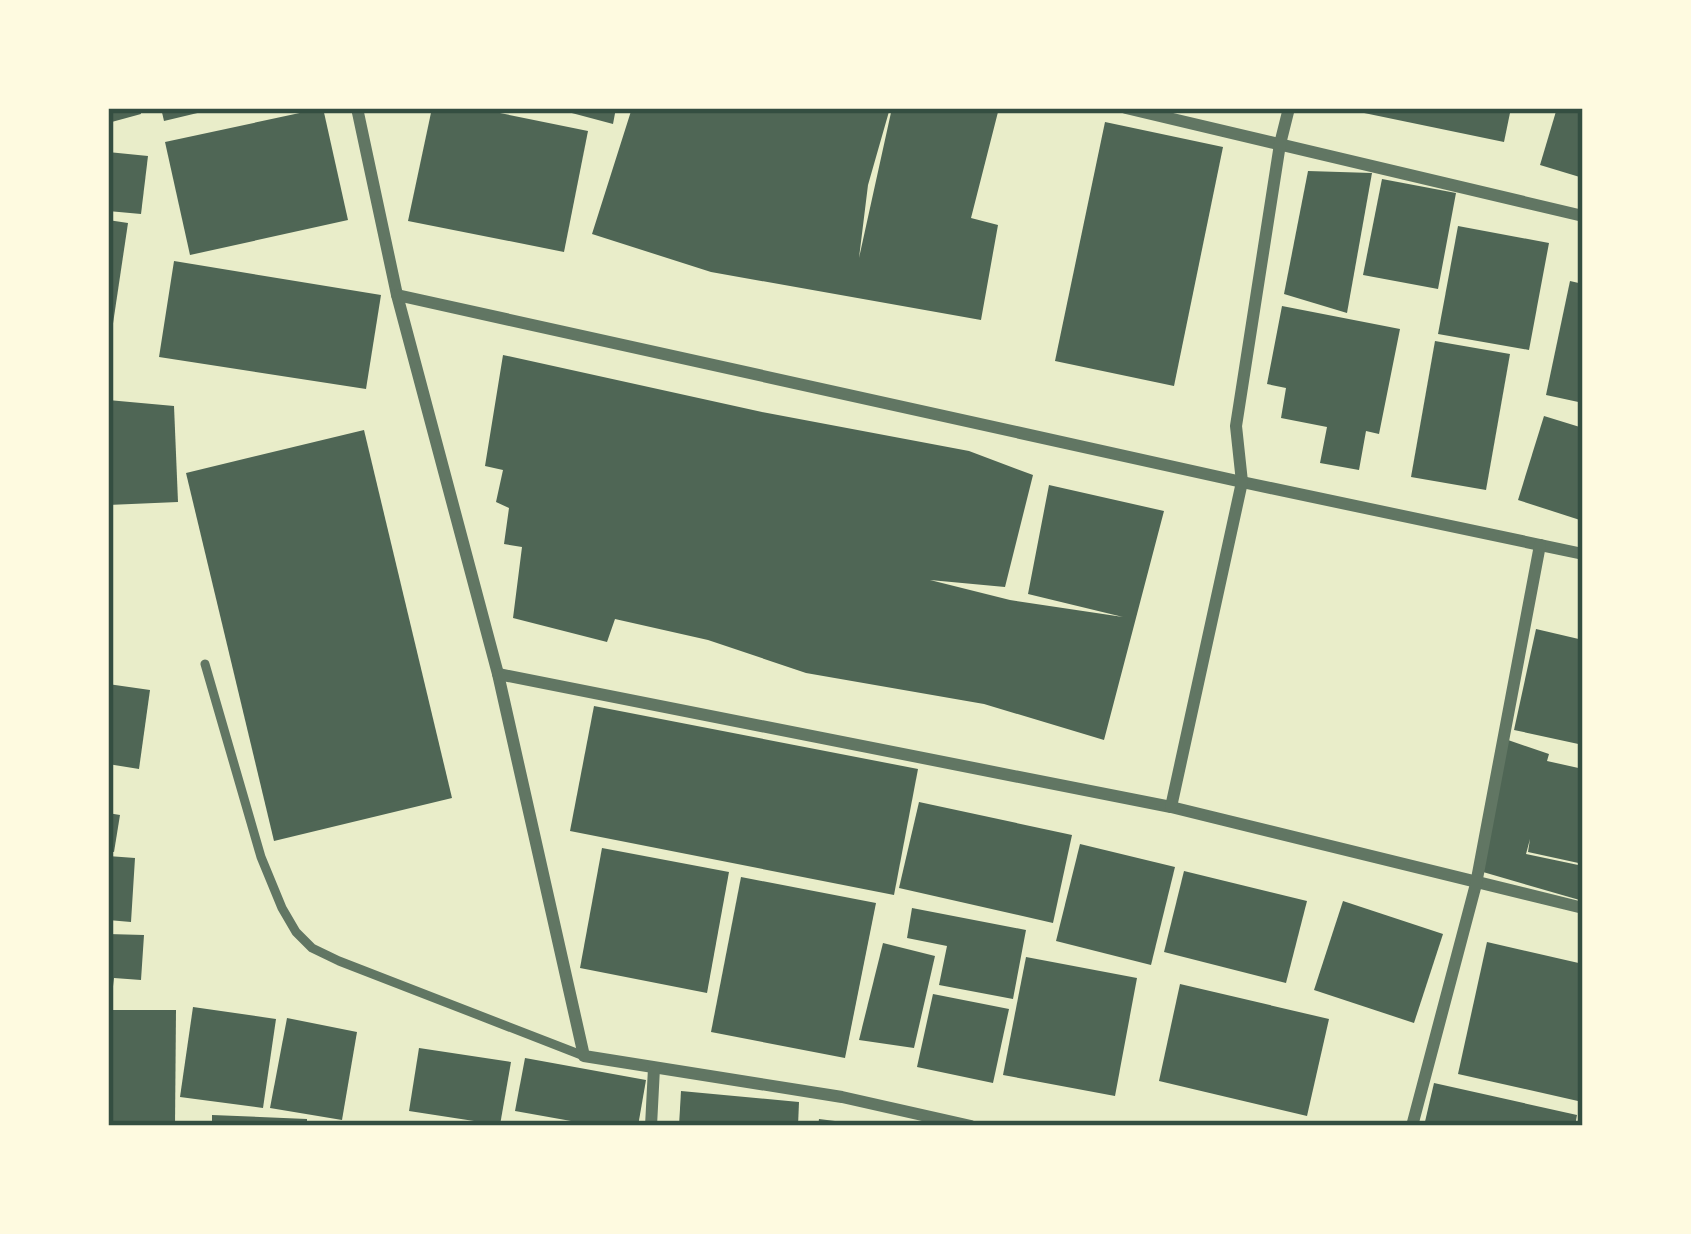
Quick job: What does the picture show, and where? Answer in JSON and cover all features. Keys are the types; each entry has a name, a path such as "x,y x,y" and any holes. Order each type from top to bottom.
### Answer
{"street":[{"path":"357,108 397,295 498,674 584,1056 842,1097 940,1123 971,1126"},
{"path":"1126,108 1583,216"},
{"path":"1172,807 1242,482 1236,425 1289,108"},
{"path":"397,295 1583,554"},
{"path":"1412,1126 1476,884 1540,545"},
{"path":"498,674 1172,807 1583,908"},
{"path":"651,1126 654,1068"}],"lane":[{"path":"205,664 261,856 296,932 313,948 339,961 584,1056"}],"building":[{"path":"108,108 140,108 141,114 108,123"},
{"path":"161,108 210,108 210,110 164,121"},
{"path":"323,108 348,220 190,255 165,142"},
{"path":"432,108 475,108 588,131 564,252 408,221"},
{"path":"553,108 616,108 613,124"},
{"path":"632,108 890,108 868,185 859,258 892,108 998,112 971,218 998,225 981,320 711,272 592,234"},
{"path":"1340,108 1511,108 1504,142"},
{"path":"1557,108 1583,108 1583,178 1540,165"},
{"path":"1105,122 1223,147 1174,386 1055,361"},
{"path":"108,152 148,156 141,214 108,211"},
{"path":"1308,171 1372,173 1347,313 1284,294"},
{"path":"1382,179 1456,193 1438,289 1363,275"},
{"path":"108,220 128,223 111,337 108,337"},
{"path":"1458,226 1549,243 1529,350 1438,334"},
{"path":"174,261 381,295 366,389 159,357"},
{"path":"1570,281 1583,284 1583,403 1546,395"},
{"path":"1282,306 1400,329 1379,434 1366,431 1359,470 1320,463 1327,427 1281,418 1286,388 1267,384"},
{"path":"1435,341 1510,354 1486,490 1411,477"},
{"path":"503,355 969,451 1033,475 1005,587 930,580 1010,600 1123,617 1028,594 1049,485 1164,511 1104,740 984,704 806,673 708,640 615,619 607,642 513,618 522,547 504,544 509,508 496,502 503,470 485,466"},
{"path":"108,400 174,406 178,502 108,505"},
{"path":"1544,416 1583,428 1583,521 1518,500"},
{"path":"364,430 452,798 274,841 186,473"},
{"path":"1536,629 1583,640 1583,745 1514,730"},
{"path":"108,684 150,690 139,769 108,764"},
{"path":"594,706 918,769 894,895 570,831"},
{"path":"1508,740 1549,754 1547,761 1583,769 1583,864 1528,852 1530,839 1526,854 1583,866 1583,901 1483,872"},
{"path":"919,802 1072,835 1053,923 899,888"},
{"path":"108,813 120,815 114,852 108,851"},
{"path":"1080,844 1175,867 1151,965 1056,941"},
{"path":"602,848 729,872 707,993 580,968"},
{"path":"108,856 135,858 131,922 108,920"},
{"path":"1184,871 1307,901 1286,983 1164,952"},
{"path":"741,877 876,903 845,1058 711,1032"},
{"path":"1343,901 1443,934 1414,1023 1314,990"},
{"path":"912,908 1026,930 1013,999 939,985 947,946 907,938"},
{"path":"108,934 144,935 141,980 114,978 111,1003"},
{"path":"1487,942 1583,964 1583,1078 1578,1101 1458,1074"},
{"path":"883,943 935,956 914,1048 859,1040"},
{"path":"1026,957 1137,978 1115,1096 1003,1075"},
{"path":"1180,984 1329,1019 1307,1116 1159,1081"},
{"path":"933,994 1009,1009 993,1083 917,1067"},
{"path":"193,1007 276,1019 263,1108 180,1097"},
{"path":"108,1010 176,1010 175,1126 108,1126"},
{"path":"287,1018 357,1032 342,1120 270,1108"},
{"path":"419,1048 511,1062 500,1125 409,1111"},
{"path":"525,1058 646,1080 638,1126 599,1126 515,1111"},
{"path":"1434,1083 1577,1115 1575,1126 1424,1126"},
{"path":"681,1091 799,1102 798,1126 679,1126"},
{"path":"212,1115 307,1119 307,1126 212,1126"},
{"path":"819,1119 851,1123 851,1126 818,1126"}]}
